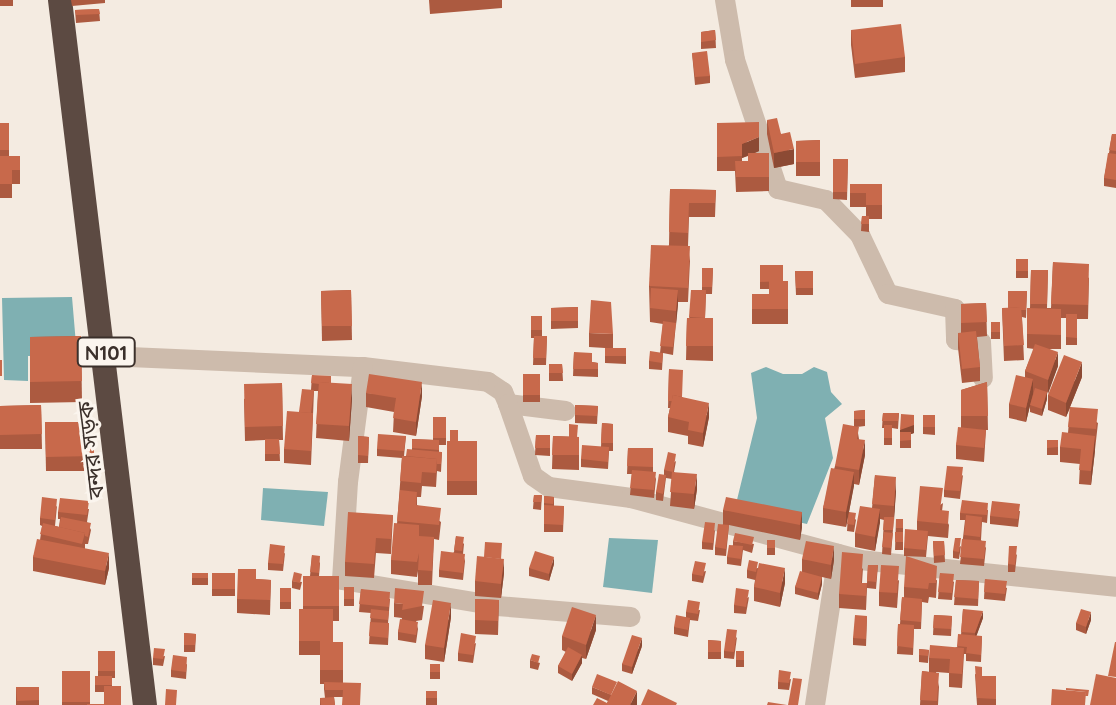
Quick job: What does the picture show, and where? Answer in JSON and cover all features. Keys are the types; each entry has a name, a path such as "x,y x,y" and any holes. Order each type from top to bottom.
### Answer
{"highway":[{"name":"বন্দর সড়ক","path":"60,0 106,356 145,705"}],"street":[{"path":"725,0 735,60 778,189 826,200 860,235 888,294 955,309 956,340 981,342 983,378"},
{"path":"106,356 363,367 488,382 503,392 540,483 631,498 838,554 1116,587"},
{"path":"363,367 348,482 342,580 497,606 631,617"},
{"path":"508,404 566,411"},
{"path":"815,705 838,554"}],"water":[{"path":"72,297 77,356 28,356 28,381 4,380 2,298"},
{"path":"766,367 783,374 802,374 814,367 827,372 831,392 842,404 825,418 833,458 807,524 735,508 757,418 751,373"},
{"path":"263,488 328,492 324,526 261,520"},
{"path":"609,538 658,540 652,593 603,587"}],"building":[{"path":"99,9 100,14 76,15 75,10"},
{"path":"901,24 905,57 855,64 851,30"},
{"path":"715,30 716,40 701,42 701,32"},
{"path":"707,51 710,76 695,77 692,53"},
{"path":"777,118 781,134 790,132 794,149 774,153 767,120"},
{"path":"759,122 759,137 742,144 742,156 717,157 717,123"},
{"path":"0,123 9,123 9,150 0,150"},
{"path":"1112,134 1116,134 1116,151 1109,150"},
{"path":"820,140 820,162 796,162 796,141"},
{"path":"748,153 769,153 769,177 736,177 735,161 748,161"},
{"path":"1108,153 1116,154 1116,180 1104,178"},
{"path":"0,156 20,156 20,170 12,170 12,184 0,184"},
{"path":"833,159 848,159 847,192 833,192"},
{"path":"850,184 882,184 882,205 866,205 866,193 850,193"},
{"path":"670,189 716,190 715,203 689,203 688,233 669,232"},
{"path":"862,216 869,216 869,224 861,224"},
{"path":"651,245 690,246 688,288 649,286"},
{"path":"1016,259 1028,259 1028,271 1016,271"},
{"path":"1053,262 1089,264 1088,305 1051,304"},
{"path":"760,265 783,265 783,281 760,282"},
{"path":"702,268 713,268 712,287 702,287"},
{"path":"1031,270 1048,270 1047,304 1030,304"},
{"path":"795,271 813,271 813,288 796,288"},
{"path":"769,281 788,281 788,309 752,309 752,294 769,294"},
{"path":"651,288 678,290 676,311 650,308"},
{"path":"351,290 352,326 322,326 321,291"},
{"path":"691,290 706,290 705,318 689,317"},
{"path":"1008,291 1027,291 1026,310 1021,310 1021,307 1008,308"},
{"path":"591,300 611,302 613,334 589,333"},
{"path":"986,303 987,322 961,323 961,304"},
{"path":"578,307 578,321 551,321 551,308"},
{"path":"1021,307 1024,345 1004,346 1002,308"},
{"path":"1027,308 1061,309 1061,335 1027,334"},
{"path":"1066,314 1077,314 1077,338 1066,337"},
{"path":"531,316 542,316 542,330 531,330"},
{"path":"687,318 713,318 713,346 686,346"},
{"path":"663,321 676,323 673,347 660,346"},
{"path":"991,322 1000,322 1000,332 991,332"},
{"path":"976,331 980,367 962,369 958,333"},
{"path":"81,336 82,381 30,382 30,337"},
{"path":"534,336 547,336 546,358 533,358"},
{"path":"1035,344 1058,352 1048,380 1025,371"},
{"path":"605,348 626,348 626,356 605,356"},
{"path":"650,351 663,353 662,363 649,361"},
{"path":"574,352 592,353 592,362 598,363 598,369 573,369"},
{"path":"1064,355 1082,362 1066,403 1048,395"},
{"path":"549,364 562,364 563,373 549,373"},
{"path":"669,369 683,370 682,397 673,395 672,401 668,401"},
{"path":"369,374 422,382 416,422 393,418 396,398 366,393"},
{"path":"523,374 540,374 540,395 523,395"},
{"path":"312,375 331,376 331,383 311,383"},
{"path":"1016,375 1033,379 1026,408 1009,404"},
{"path":"319,382 352,384 349,426 316,424"},
{"path":"987,382 988,416 961,416 961,390"},
{"path":"282,383 283,426 245,427 244,384"},
{"path":"1035,388 1047,392 1042,409 1030,405"},
{"path":"302,389 314,390 311,413 299,412"},
{"path":"673,395 709,403 703,433 688,430 689,422 668,417"},
{"path":"41,405 42,434 0,435 0,406"},
{"path":"575,405 598,406 597,416 575,415"},
{"path":"1070,407 1098,409 1096,429 1068,427"},
{"path":"865,410 865,419 854,419 854,411"},
{"path":"287,411 313,413 311,451 284,449"},
{"path":"883,413 899,413 898,421 882,421"},
{"path":"901,414 914,415 914,425 900,430"},
{"path":"923,415 935,415 935,427 923,427"},
{"path":"433,417 446,417 446,438 433,438"},
{"path":"45,422 94,422 94,456 46,457"},
{"path":"602,423 613,424 613,443 601,443"},
{"path":"569,424 578,425 577,437 569,437"},
{"path":"843,424 859,427 857,439 865,440 859,470 835,466"},
{"path":"884,425 892,425 892,438 884,438"},
{"path":"958,427 986,430 984,448 956,445"},
{"path":"450,430 458,430 458,441 450,441"},
{"path":"900,432 911,432 911,440 900,441"},
{"path":"1062,432 1095,436 1091,471 1079,470 1081,449 1060,447"},
{"path":"378,434 406,436 404,451 377,449"},
{"path":"536,435 550,435 550,448 535,448"},
{"path":"358,436 369,437 368,456 358,455"},
{"path":"553,436 579,437 579,455 552,455"},
{"path":"265,439 279,439 280,454 265,454"},
{"path":"412,439 439,440 439,450 412,448"},
{"path":"1047,440 1058,440 1058,447 1047,448"},
{"path":"447,441 477,441 477,481 447,481"},
{"path":"582,445 609,447 608,462 581,459"},
{"path":"628,448 653,448 653,467 627,466"},
{"path":"407,449 442,452 441,464 437,464 437,459 406,456"},
{"path":"668,452 676,454 673,472 664,470"},
{"path":"402,456 437,459 436,473 422,472 421,483 400,481"},
{"path":"947,466 963,467 960,491 944,490"},
{"path":"831,468 854,472 846,512 823,508"},
{"path":"632,470 656,472 654,490 630,488"},
{"path":"672,472 697,474 694,494 670,492"},
{"path":"659,474 666,475 663,494 656,492"},
{"path":"875,475 896,477 894,506 872,504"},
{"path":"920,486 943,488 940,510 949,511 948,524 917,521"},
{"path":"400,490 417,492 416,505 441,508 439,525 397,521"},
{"path":"534,495 542,495 541,502 533,502"},
{"path":"544,496 554,497 553,504 544,503"},
{"path":"42,497 57,499 55,520 40,518"},
{"path":"726,497 802,512 800,525 723,510"},
{"path":"60,498 89,501 87,515 58,512"},
{"path":"962,500 988,503 987,515 960,513"},
{"path":"992,501 1020,504 1018,519 990,516"},
{"path":"544,505 564,506 563,525 544,524"},
{"path":"860,506 880,509 875,537 855,533"},
{"path":"348,512 393,515 391,539 376,538 374,564 345,562"},
{"path":"849,512 856,513 854,525 847,524"},
{"path":"966,515 982,517 980,537 964,535"},
{"path":"61,517 91,523 88,537 85,533 59,527"},
{"path":"884,517 894,517 893,530 883,530"},
{"path":"896,519 903,519 903,528 896,528"},
{"path":"705,522 715,523 713,543 702,542"},
{"path":"43,523 85,533 82,544 40,534"},
{"path":"394,523 419,525 419,536 434,537 432,571 418,570 419,553 417,562 391,560"},
{"path":"718,524 729,525 726,549 715,547"},
{"path":"905,529 928,531 926,550 904,548"},
{"path":"884,532 893,533 891,548 882,547"},
{"path":"895,532 903,532 903,542 895,542"},
{"path":"735,533 754,537 752,545 733,541"},
{"path":"456,536 464,537 462,551 454,550"},
{"path":"955,538 961,538 959,552 953,551"},
{"path":"37,539 109,553 105,571 33,557"},
{"path":"962,539 986,541 984,559 960,557"},
{"path":"767,540 775,540 775,548 767,548"},
{"path":"806,541 834,546 831,565 802,559"},
{"path":"933,541 944,541 945,555 934,556"},
{"path":"485,542 502,543 501,559 484,557"},
{"path":"270,544 285,546 283,564 268,563"},
{"path":"729,545 743,546 741,559 727,557"},
{"path":"1009,546 1017,546 1015,565 1008,564"},
{"path":"441,551 465,554 463,573 439,570"},
{"path":"535,551 554,557 549,574 529,568"},
{"path":"842,552 863,554 861,583 867,583 866,596 839,594"},
{"path":"312,555 320,556 319,573 310,572"},
{"path":"477,556 504,559 501,584 475,581"},
{"path":"906,556 937,566 936,583 929,583 928,589 904,587"},
{"path":"749,560 758,562 756,572 747,570"},
{"path":"695,561 706,563 703,576 692,574"},
{"path":"759,563 785,568 780,593 754,587"},
{"path":"868,565 878,565 876,582 867,581"},
{"path":"881,565 899,566 897,593 879,592"},
{"path":"238,569 256,569 256,579 271,580 270,600 237,599"},
{"path":"800,571 822,577 818,593 795,587"},
{"path":"294,572 302,574 300,583 292,581"},
{"path":"192,573 208,573 208,578 192,578"},
{"path":"212,573 235,573 235,589 212,589"},
{"path":"940,573 954,574 952,593 938,592"},
{"path":"303,576 339,576 339,606 303,606"},
{"path":"985,579 1007,581 1005,594 984,592"},
{"path":"956,580 979,581 978,599 954,597"},
{"path":"344,587 354,587 354,599 344,599"},
{"path":"280,588 291,588 291,602 280,602"},
{"path":"395,588 424,591 422,606 402,610 403,604 394,603"},
{"path":"736,588 749,590 746,607 734,605"},
{"path":"361,589 390,592 389,607 359,604"},
{"path":"902,597 922,599 921,622 900,620"},
{"path":"475,599 499,600 498,621 475,620"},
{"path":"433,600 451,603 444,648 425,645"},
{"path":"688,600 700,602 698,614 686,612"},
{"path":"572,607 596,615 586,645 562,636"},
{"path":"299,609 333,609 333,642 343,642 343,670 320,670 320,641 299,641"},
{"path":"371,609 389,611 388,620 370,618"},
{"path":"963,609 983,611 975,633 961,632"},
{"path":"1081,609 1091,612 1086,627 1076,623"},
{"path":"676,615 690,618 688,630 674,627"},
{"path":"855,615 867,616 866,639 853,638"},
{"path":"934,615 952,616 951,629 933,628"},
{"path":"400,619 418,622 416,635 398,632"},
{"path":"370,622 389,623 388,638 369,636"},
{"path":"898,624 914,625 913,648 897,646"},
{"path":"727,629 737,630 734,652 724,651"},
{"path":"184,633 196,634 195,645 184,645"},
{"path":"461,633 476,636 473,655 458,653"},
{"path":"958,634 982,636 981,655 966,653 967,647 957,646"},
{"path":"632,635 642,638 632,667 622,664"},
{"path":"708,640 721,641 721,652 708,652"},
{"path":"1116,642 1116,677 1108,676"},
{"path":"930,645 964,648 962,674 949,673 950,659 929,658"},
{"path":"568,647 582,655 572,674 558,666"},
{"path":"154,648 165,649 163,659 153,658"},
{"path":"919,649 929,650 928,656 919,655"},
{"path":"98,651 115,651 115,671 98,671"},
{"path":"736,651 744,651 744,660 736,660"},
{"path":"532,654 540,656 538,663 530,660"},
{"path":"173,655 187,657 186,672 171,670"},
{"path":"430,664 440,664 440,672 430,672"},
{"path":"975,666 982,667 982,676 996,676 996,699 977,698"},
{"path":"779,670 791,672 789,683 778,682"},
{"path":"62,671 90,671 90,702 62,702"},
{"path":"922,671 939,673 937,701 920,700"},
{"path":"597,674 617,682 611,695 592,687"},
{"path":"1096,674 1116,678 1116,705 1090,705"},
{"path":"95,676 112,676 112,685 95,685"},
{"path":"793,678 802,679 798,705 788,705"},
{"path":"618,681 637,691 630,705 593,705 597,698 607,703"},
{"path":"324,682 361,683 360,705 342,705 343,690 325,690"},
{"path":"104,686 121,686 121,705 87,705 104,704"},
{"path":"16,687 39,687 39,700 17,701"},
{"path":"1066,688 1089,690 1088,696 1085,696 1086,692"},
{"path":"166,689 177,690 176,705 165,705"},
{"path":"648,689 677,703 676,705 641,705"},
{"path":"1052,689 1086,692 1085,705 1051,705"},
{"path":"426,691 437,691 437,698 426,698"},
{"path":"334,697 335,705 321,705 320,698"}]}
